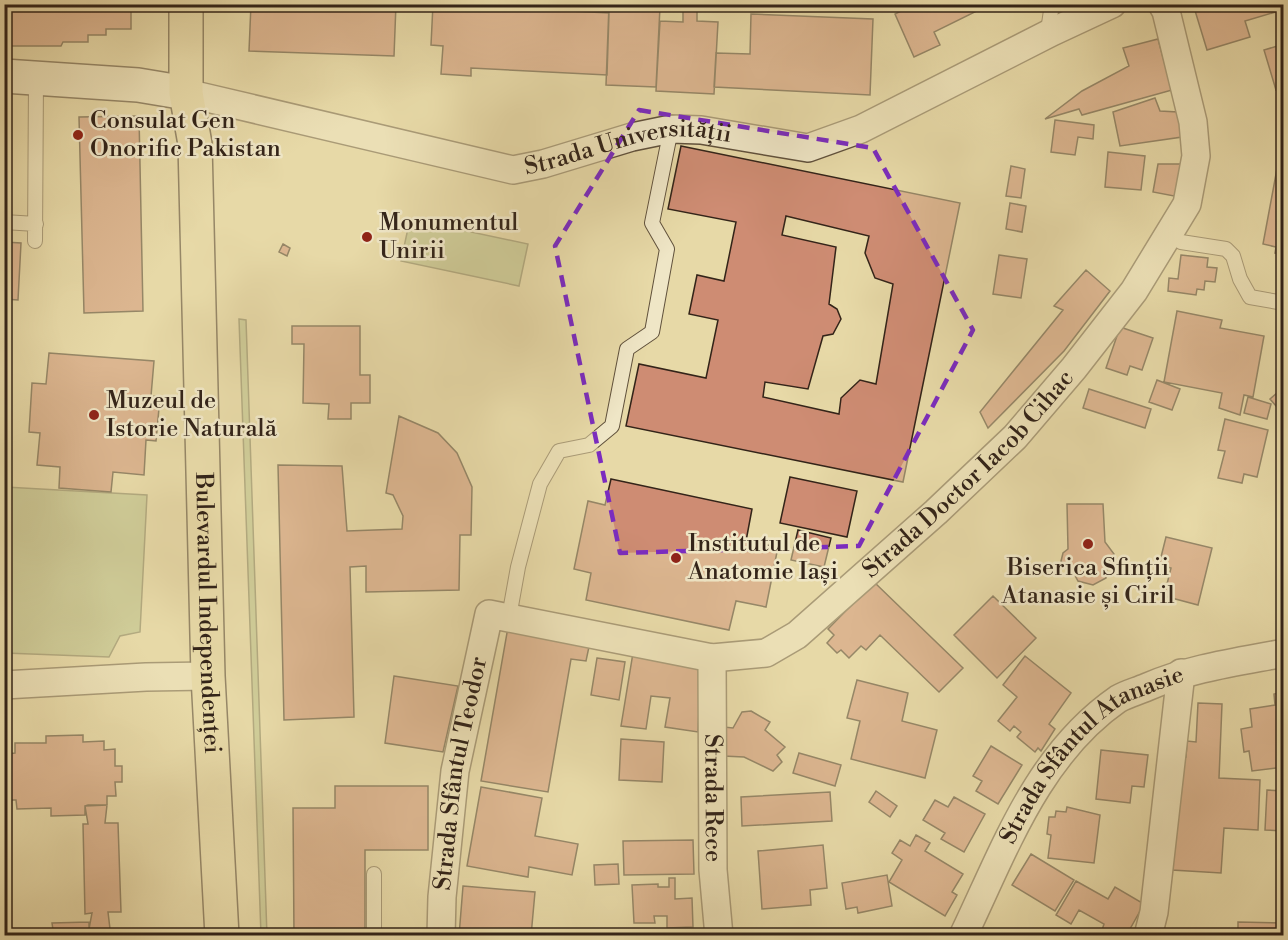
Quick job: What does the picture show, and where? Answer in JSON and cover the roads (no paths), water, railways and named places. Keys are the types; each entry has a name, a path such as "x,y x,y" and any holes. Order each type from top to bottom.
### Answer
{"main road":[{"name":"Bulevardul Independenței","path":"186,4 186,93 195,144 208,676 222,936"}],"street":[{"path":"1052,32 1112,4"},
{"name":"Strada Doctor Iacob Cihac","path":"499,616 712,658 747,657 766,653 797,635 936,512 1015,437 1074,368 1134,291 1187,204 1196,156 1193,122 1167,11 1162,4"},
{"name":"Strada Universității","path":"186,93 513,170 543,164 632,137 671,129 701,130 808,148 837,140 1052,32"},
{"path":"20,77 138,85 186,93"},
{"name":"Strada Sfântul Teodor","path":"441,936 442,897 455,771 499,616"},
{"name":"Strada Sfântul Atanasie","path":"963,936 1032,792 1070,742 1119,698 1181,673 1284,653"},
{"name":"Strada Rece","path":"712,658 713,870 719,936"},
{"path":"1148,936 1154,912 1181,673"},
{"path":"4,685 208,676"}],"lane":[{"path":"1052,4 1048,24 1052,32"},
{"path":"20,77 36,224 35,241"},
{"path":"499,616 518,567 540,484 559,451 589,445 612,426 627,349 652,332 667,249 652,223 671,129"},
{"path":"4,222 36,224"},
{"path":"1168,234 1181,242 1226,249 1233,256 1240,279 1250,297 1284,303"},
{"path":"374,874 374,936"}],"place":[{"name":"Consulat Gen Onorific Pakistan","path":"78,135"},
{"name":"Monumentul Unirii","path":"367,237"},
{"name":"Muzeul de Istorie Naturală","path":"94,415"},
{"name":"Biserica Sfinții Atanasie și Ciril","path":"1088,544"},
{"name":"Institutul de Anatomie Iași","path":"676,558"}]}
